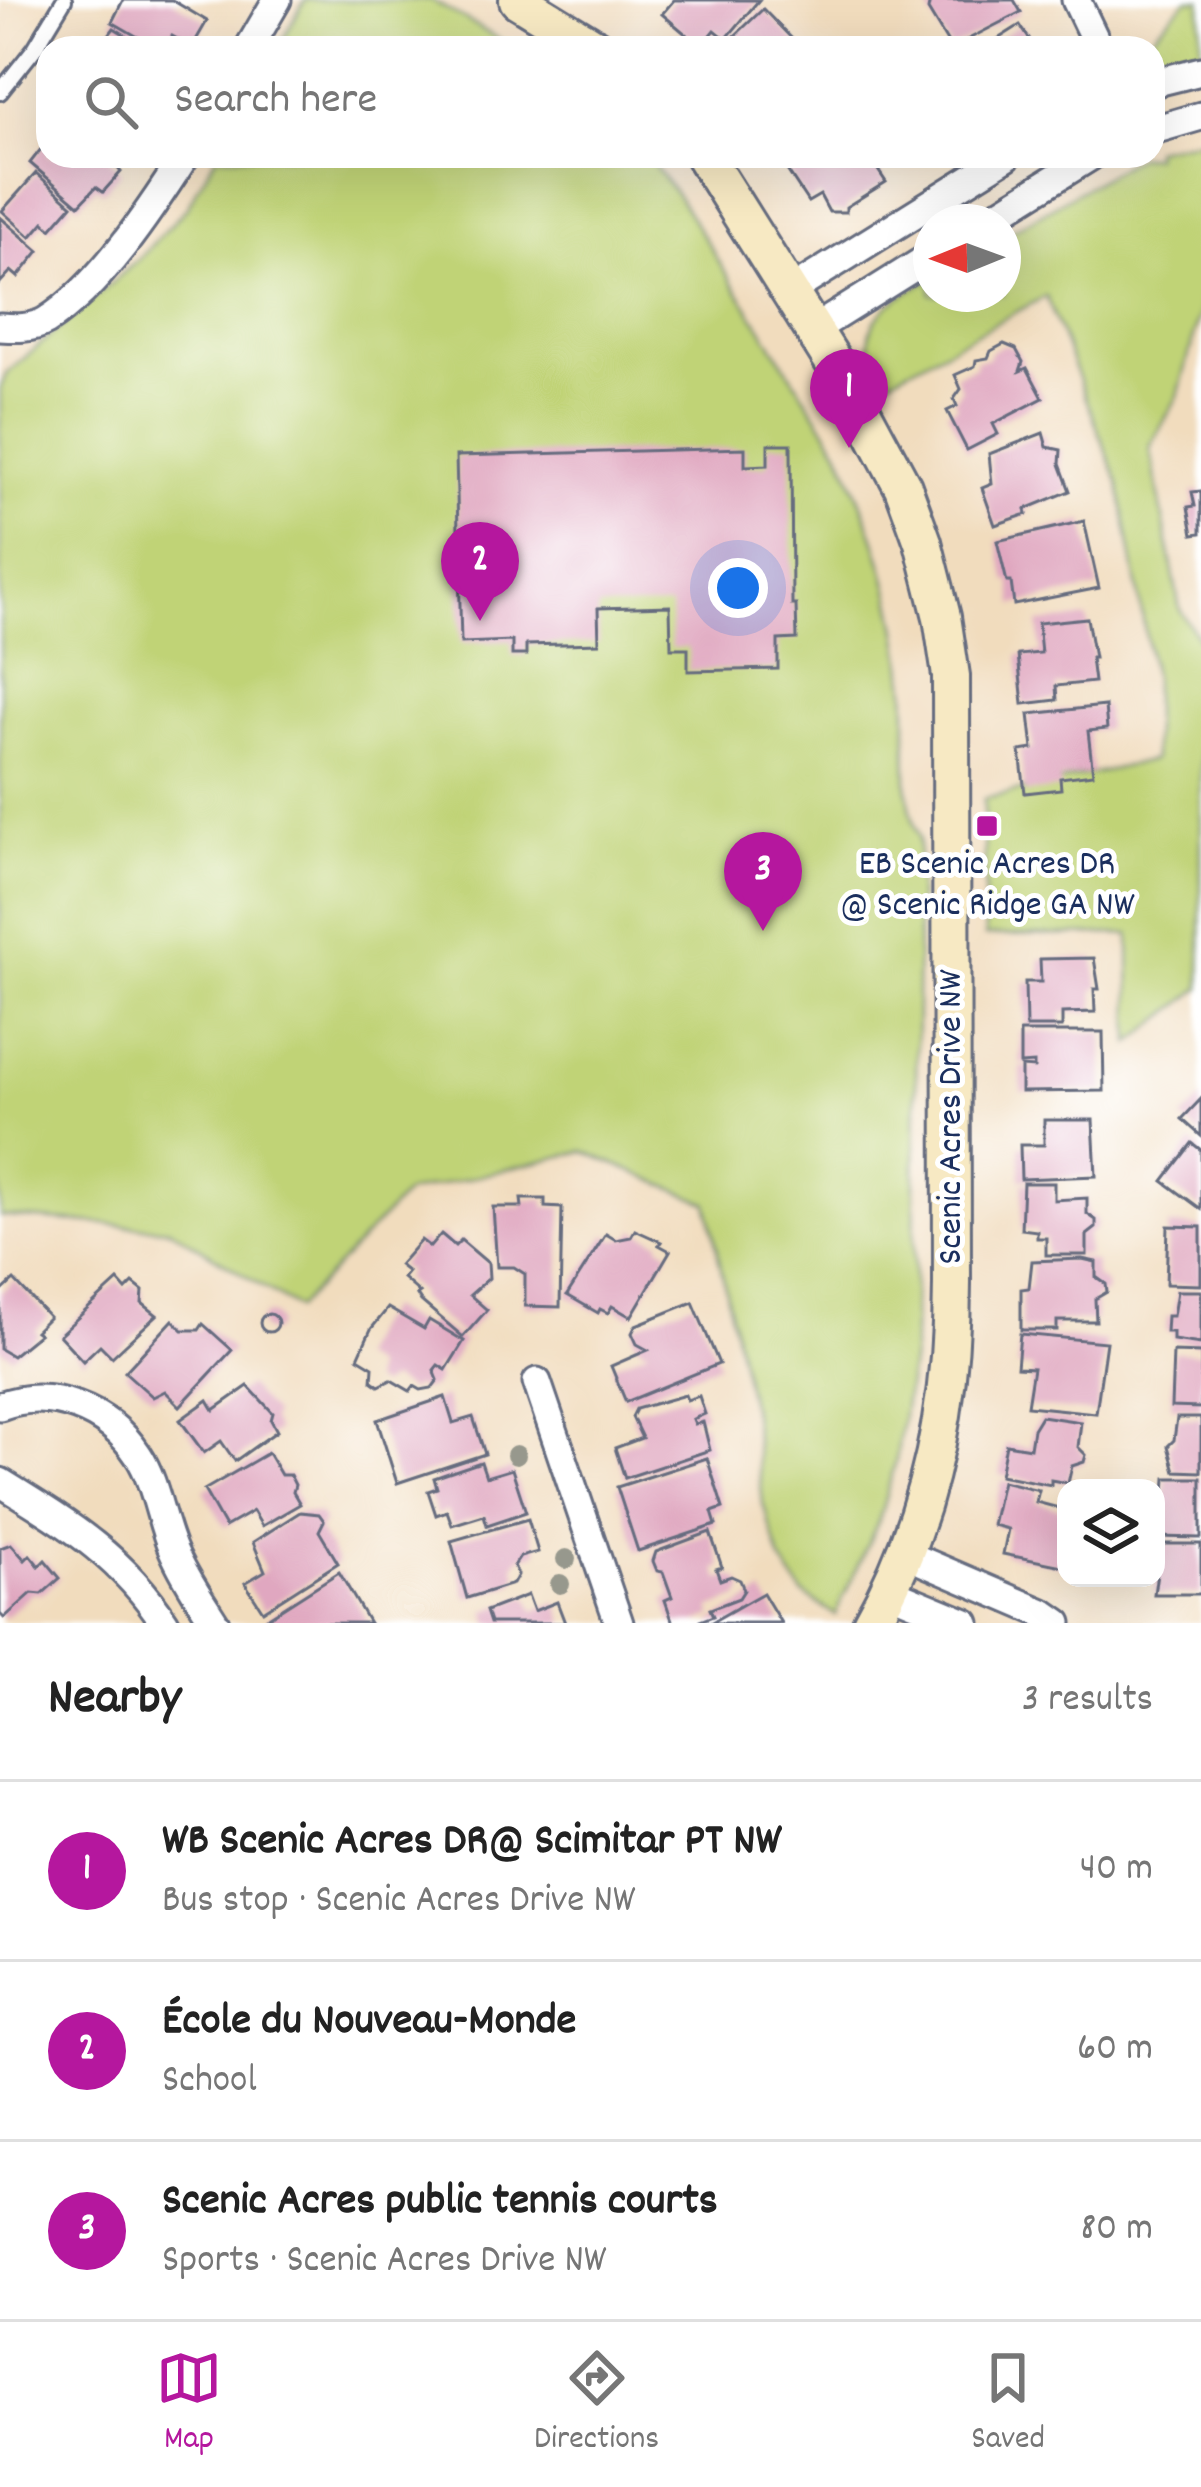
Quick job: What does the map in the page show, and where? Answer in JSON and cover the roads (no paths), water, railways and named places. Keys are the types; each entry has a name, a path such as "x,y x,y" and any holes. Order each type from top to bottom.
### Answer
{"street":[{"path":"256,36 277,0"},
{"path":"518,0 576,36"},
{"path":"1076,0 1093,36"},
{"path":"1165,80 1201,71"},
{"path":"1165,126 1201,116"},
{"path":"0,327 44,322 97,275 148,214 177,168"},
{"name":"Scenic Acres Drive NW","path":"712,168 880,440 903,487 938,598 950,676 952,1325 943,1414 929,1480 889,1591 871,1623"},
{"path":"789,292 988,168"},
{"path":"1014,204 1072,168"},
{"path":"813,330 913,267"},
{"path":"537,1382 619,1623"},
{"path":"0,1406 45,1397 64,1401 122,1436 138,1456 173,1550 215,1623"},
{"path":"0,1482 82,1532 119,1564 165,1623"},
{"path":"904,1554 1058,1623"},
{"path":"889,1591 966,1623"}],"lane":[{"path":"42,36 64,0"},
{"path":"0,92 36,46"}],"place":[{"name":"WB Scenic Acres DR@ Scimitar PT NW","path":"849,448"},
{"name":"École du Nouveau-Monde","path":"480,621"},
{"name":"EB Scenic Acres DR @ Scenic Ridge GA NW","path":"987,826"},
{"name":"Scenic Acres public tennis courts","path":"763,931"}]}
